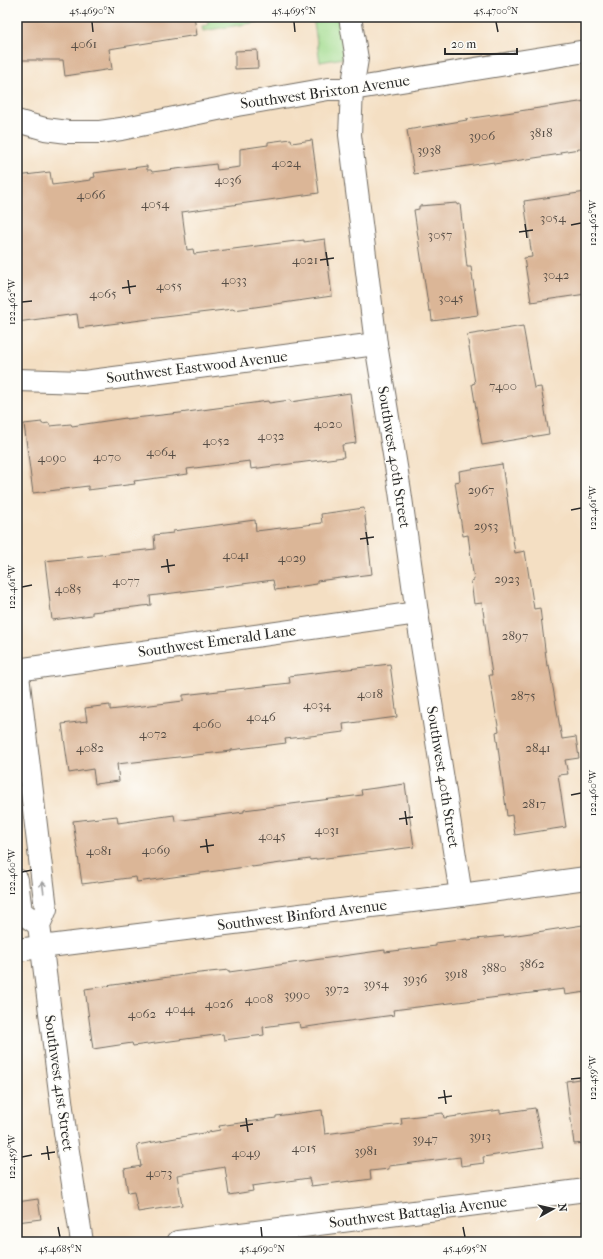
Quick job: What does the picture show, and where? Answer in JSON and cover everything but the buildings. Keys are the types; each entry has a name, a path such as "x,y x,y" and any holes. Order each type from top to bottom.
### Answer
{"street":[{"name":"Southwest 40th Street","path":"350,17 357,59 352,90 350,135 376,344 400,491 417,613 461,896"},
{"name":"Southwest Brixton Avenue","path":"17,121 45,129 60,131 100,132 328,88 352,90 586,51"},
{"name":"Southwest Eastwood Avenue","path":"17,380 84,382 376,344"},
{"name":"Southwest Emerald Lane","path":"17,669 417,613"},
{"name":"Southwest 41st Street","path":"17,669 46,909 39,925 41,946 65,1132 82,1242"},
{"name":"Southwest Binford Avenue","path":"17,950 461,896 586,878"},
{"path":"17,880 21,912 39,925"},
{"name":"Southwest Battaglia Avenue","path":"178,1242 586,1190"}],"green space":[{"path":"207,17 257,17 258,22 203,31 202,26 208,25"},
{"path":"313,17 342,17 349,57 320,62"}]}
